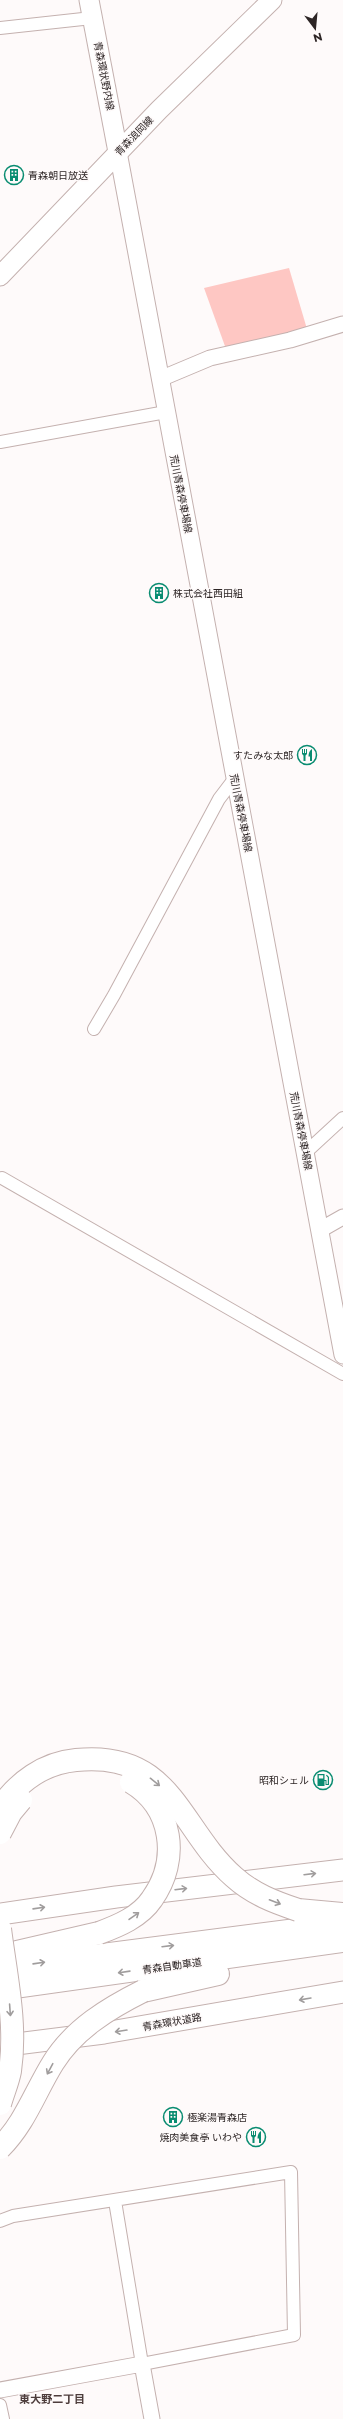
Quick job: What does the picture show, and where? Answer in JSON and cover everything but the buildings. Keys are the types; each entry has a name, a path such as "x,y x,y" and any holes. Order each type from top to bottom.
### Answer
{"highway":[{"path":"0,1808 8,1796 26,1779 47,1767 67,1760 90,1758 112,1760 134,1768 169,1793 218,1861 234,1877 262,1897 298,1910 343,1914"},
{"path":"0,1833 11,1812 24,1796 40,1784 74,1772 100,1771 122,1776 139,1787 153,1799 163,1816 169,1838 168,1859 161,1883 152,1899 139,1912 122,1924 99,1933 0,1956"},
{"path":"0,1914 116,1897 343,1870"},
{"name":"青森自動車道","path":"0,1968 343,1924"},
{"path":"0,1929 10,2005 12,2036 10,2072 0,2104"},
{"name":"青森自動車道","path":"0,1989 343,1941"},
{"path":"0,2148 23,2120 54,2061 80,2032 109,2008 143,1992 189,1979 343,1950"},
{"name":"青森環状道路","path":"0,2046 104,2033 343,1992"},
{"path":"0,2032 0,2041"}],"main road":[{"name":"青森浪岡線","path":"0,276 118,152 272,0"},
{"name":"青森環状野内線","path":"91,9 118,152"},
{"name":"荒川青森停車場線","path":"118,152 343,1355"}],"street":[{"path":"0,28 91,9"},
{"path":"160,379 210,358 290,340 343,324"},
{"path":"0,442 166,412"},
{"path":"94,1029 114,995 219,799 235,778"},
{"path":"306,1153 343,1118"},
{"path":"2,1178 343,1374"},
{"path":"320,1230 343,1217"},
{"path":"0,2221 13,2216 291,2172 294,2335 0,2390"},
{"path":"114,2201 152,2419"},
{"path":"0,2405 3,2419"}],"shaded area":[{"path":"289,268 307,329 226,349 204,288"}],"place":[{"name":"青森朝日放送","path":"14,175"},
{"name":"株式会社西田組","path":"159,593"},
{"name":"すたみな太郎","path":"307,755"},
{"name":"昭和シェル","path":"323,1780"},
{"name":"極楽湯青森店","path":"173,2117"},
{"name":"焼肉美食亭 いわや","path":"256,2137"}],"district":[{"name":"東大野二丁目","path":"52,2399"}]}
